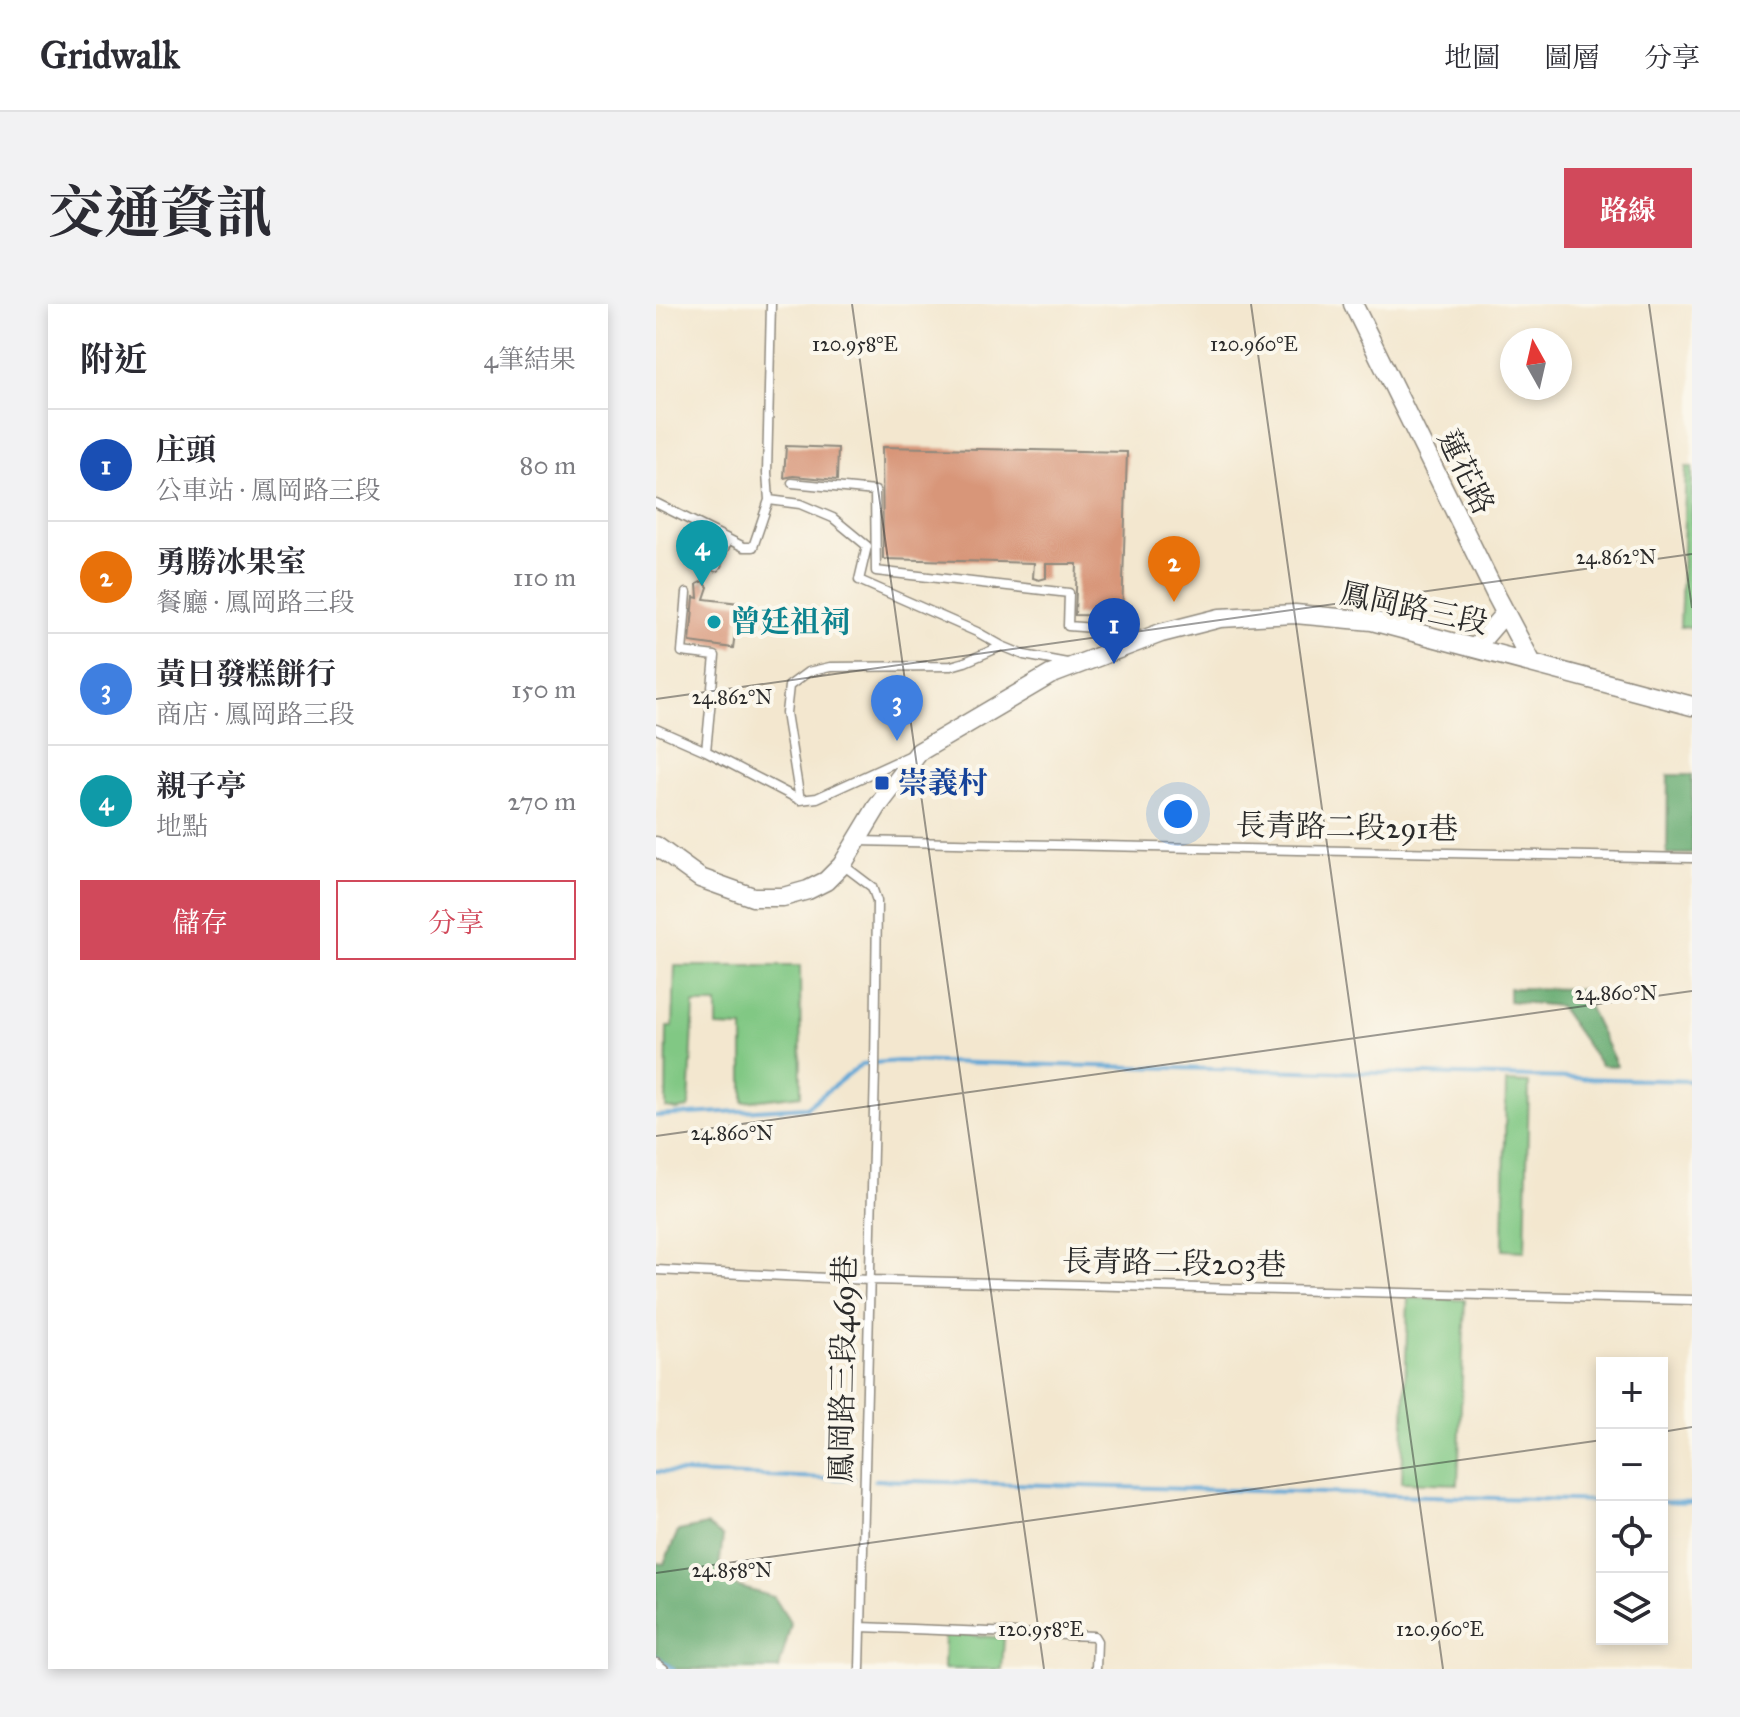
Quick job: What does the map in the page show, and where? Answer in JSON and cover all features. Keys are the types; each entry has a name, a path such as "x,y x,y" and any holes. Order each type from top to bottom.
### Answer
{"street":[{"name":"蓮花路","path":"1353,304 1532,663"},
{"path":"1475,648 1505,613"},
{"name":"鳳岡路三段","path":"656,846 700,878 753,897 783,897 808,890 826,881 842,865 877,807 919,752 1050,675 1161,633 1220,618 1295,614 1372,621 1692,706"}],"lane":[{"path":"656,503 744,547 753,547 769,500 771,304"},
{"path":"792,483 875,491 876,571 1069,593 1068,626 1107,629 1108,652"},
{"path":"769,500 800,504 833,518 867,546 859,580 1024,655 1075,664"},
{"path":"716,567 728,539"},
{"path":"687,593 682,652 715,656 706,751"},
{"path":"800,800 786,713 789,686 808,672 830,667 951,666 1002,646"},
{"path":"656,729 800,800 817,798 919,752"},
{"name":"長青路二段291巷","path":"857,841 1692,858"},
{"name":"鳳岡路三段469巷","path":"842,865 872,887 877,901 860,1669"},
{"name":"長青路二段203巷","path":"656,1270 870,1280 1692,1300"},
{"path":"861,1627 1094,1636 1097,1641 1096,1669"},
{"path":"656,1663 664,1669"}],"green space":[{"path":"1686,467 1692,467 1692,627 1680,627"},
{"path":"1668,775 1692,775 1692,854 1667,854"},
{"path":"675,966 800,966 801,1095 743,1102 743,1028 717,1027 717,1004 694,1004 689,1108 666,1108 667,1027 673,1027"},
{"path":"1509,988 1580,989 1617,1066 1601,1065 1559,1006 1509,1001"},
{"path":"1506,1082 1529,1083 1525,1251 1503,1250"},
{"path":"1408,1298 1465,1300 1458,1484 1402,1482"},
{"path":"706,1525 723,1537 718,1576 736,1586 774,1597 791,1624 779,1669 675,1669 656,1654 656,1563 664,1564 678,1531"},
{"path":"945,1633 1004,1638 1002,1669 944,1669"}],"building":[{"path":"786,446 838,448 837,480 784,478"},
{"path":"882,447 1127,452 1122,616 1075,615 1077,564 1046,564 1046,578 1039,580 1033,578 1034,563 883,559"},
{"name":"曾廷祖祠","path":"703,581 708,587 704,599 739,603 733,648 690,642 694,597 698,598 697,584"}],"waterway":[{"path":"656,1116 807,1107 862,1064 899,1061 1692,1081"},
{"path":"656,1472 854,1479"},
{"path":"875,1480 1596,1501"},
{"path":"1668,1502 1692,1503"},
{"path":"656,1656 673,1669"}],"place":[{"name":"親子亭","path":"702,586"},
{"name":"勇勝冰果室","path":"1174,602"},
{"name":"曾廷祖祠","path":"714,622"},
{"name":"庄頭","path":"1114,664"},
{"name":"黃日發糕餅行","path":"897,741"},
{"name":"崇義村","path":"882,783"}]}
